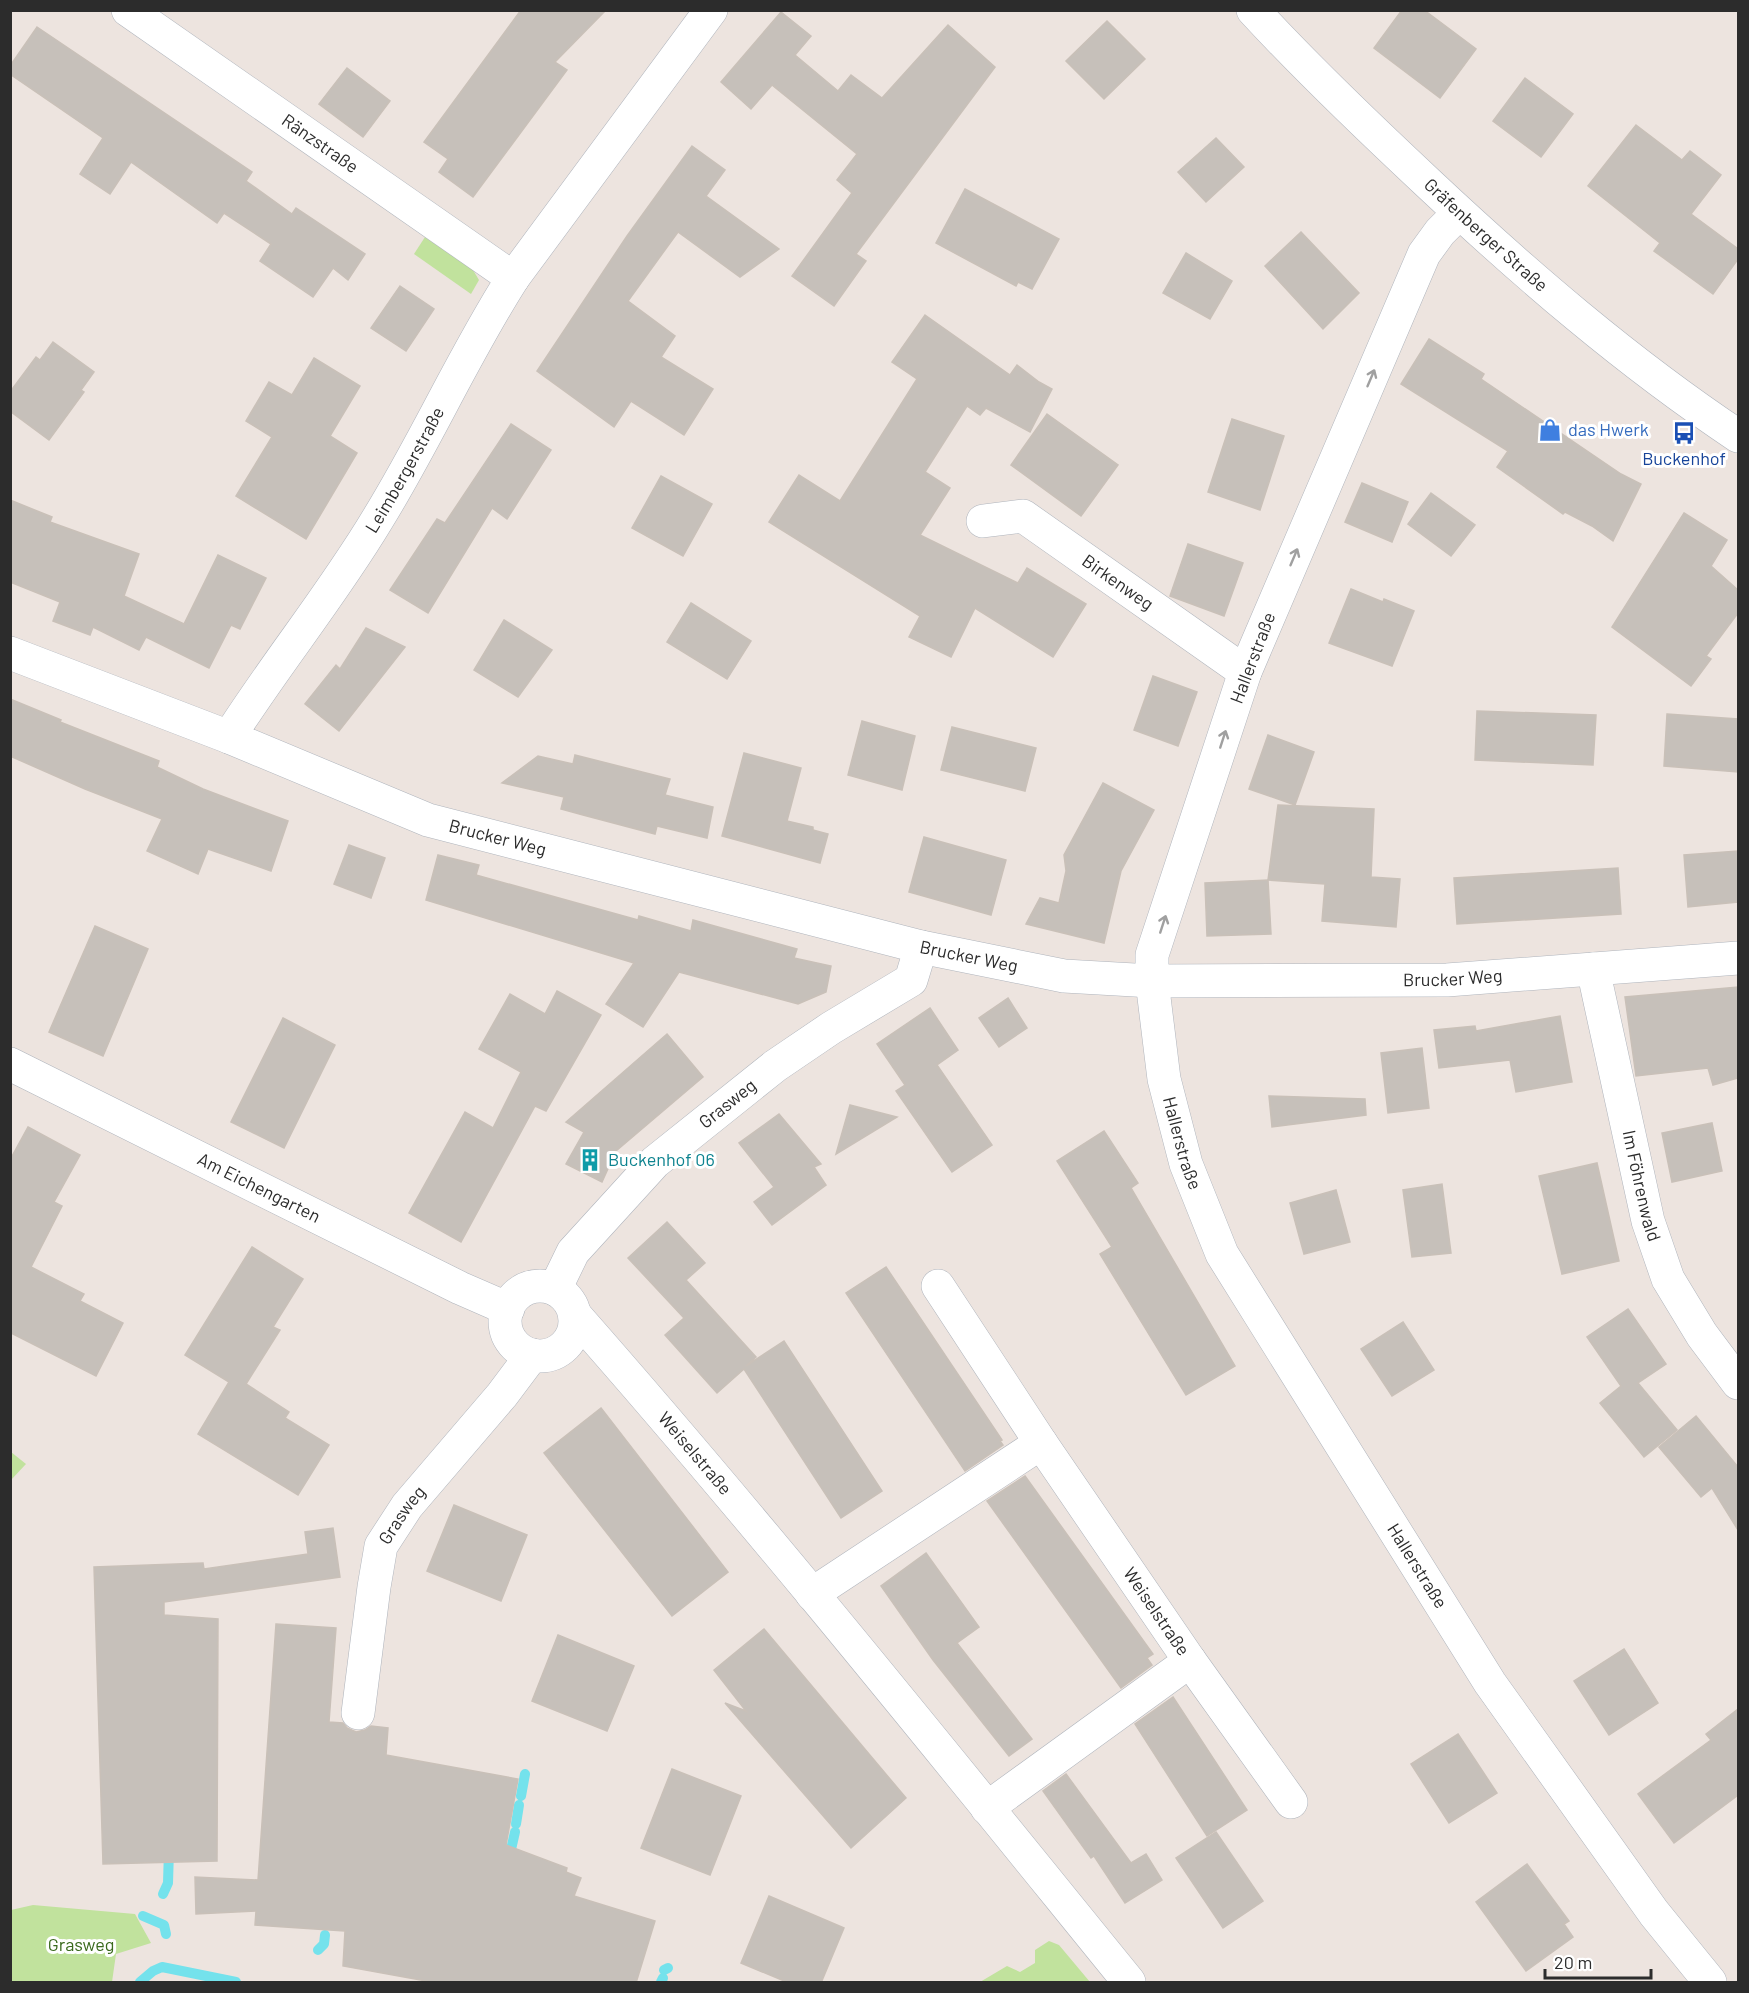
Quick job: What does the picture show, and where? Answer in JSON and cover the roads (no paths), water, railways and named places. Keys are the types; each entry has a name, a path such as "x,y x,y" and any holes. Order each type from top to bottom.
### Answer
{"street":[{"name":"Ränzstraße","path":"128,10 513,278"},
{"name":"Leimbergerstraße","path":"229,737 323,604 378,518 490,312 711,10"},
{"name":"Gräfenberger Straße","path":"1253,10 1339,98 1459,213 1574,313 1700,411 1738,436"},
{"name":"Hallerstraße","path":"1459,213 1440,232 1424,254 1245,672 1152,955 1152,981 1164,1078 1186,1164 1222,1254 1490,1683 1654,1913 1710,1983"},
{"name":"Birkenweg","path":"983,521 1023,516 1245,672"},
{"path":"10,653 229,737"},
{"name":"Brucker Weg","path":"229,737 428,820 921,947 1064,976 1152,981 1448,980 1738,958"},
{"name":"Grasweg","path":"555,1289 573,1252 655,1162 775,1066 831,1028 911,980 921,947"},
{"name":"Im Föhrenwald","path":"1593,969 1648,1221 1668,1279 1702,1335 1738,1383"},
{"name":"Am Eichengarten","path":"10,1064 460,1288 508,1309"},
{"name":"Weiselstraße","path":"938,1286 1041,1443 1190,1661 1291,1802"},
{"path":"532,1287 555,1289 571,1305 575,1315 575,1327 571,1338 555,1353 543,1356 532,1355 521,1350 507,1332 508,1309 513,1299 532,1287"},
{"name":"Weiselstraße","path":"575,1315 812,1594 1128,1983"},
{"name":"Grasweg","path":"358,1713 381,1546 407,1506 502,1395 532,1355"},
{"path":"812,1594 1041,1443"},
{"name":"Weiselstraße","path":"987,1808 1190,1661"}],"waterway":[{"path":"521,1796 525,1774"},
{"path":"516,1824 519,1805"},
{"path":"510,1854 515,1832"},
{"path":"163,1894 168,1883 169,1850"},
{"path":"143,1916 164,1925 166,1934"},
{"path":"318,1950 324,1944 325,1935"},
{"path":"140,1982 162,1967 236,1982"},
{"path":"664,1970 668,1968"},
{"path":"661,1982 663,1978"}],"place":[{"name":"das Hwerk","path":"1550,430"},
{"name":"Buckenhof","path":"1684,433"},
{"name":"Buckenhof 06","path":"590,1160"}]}
